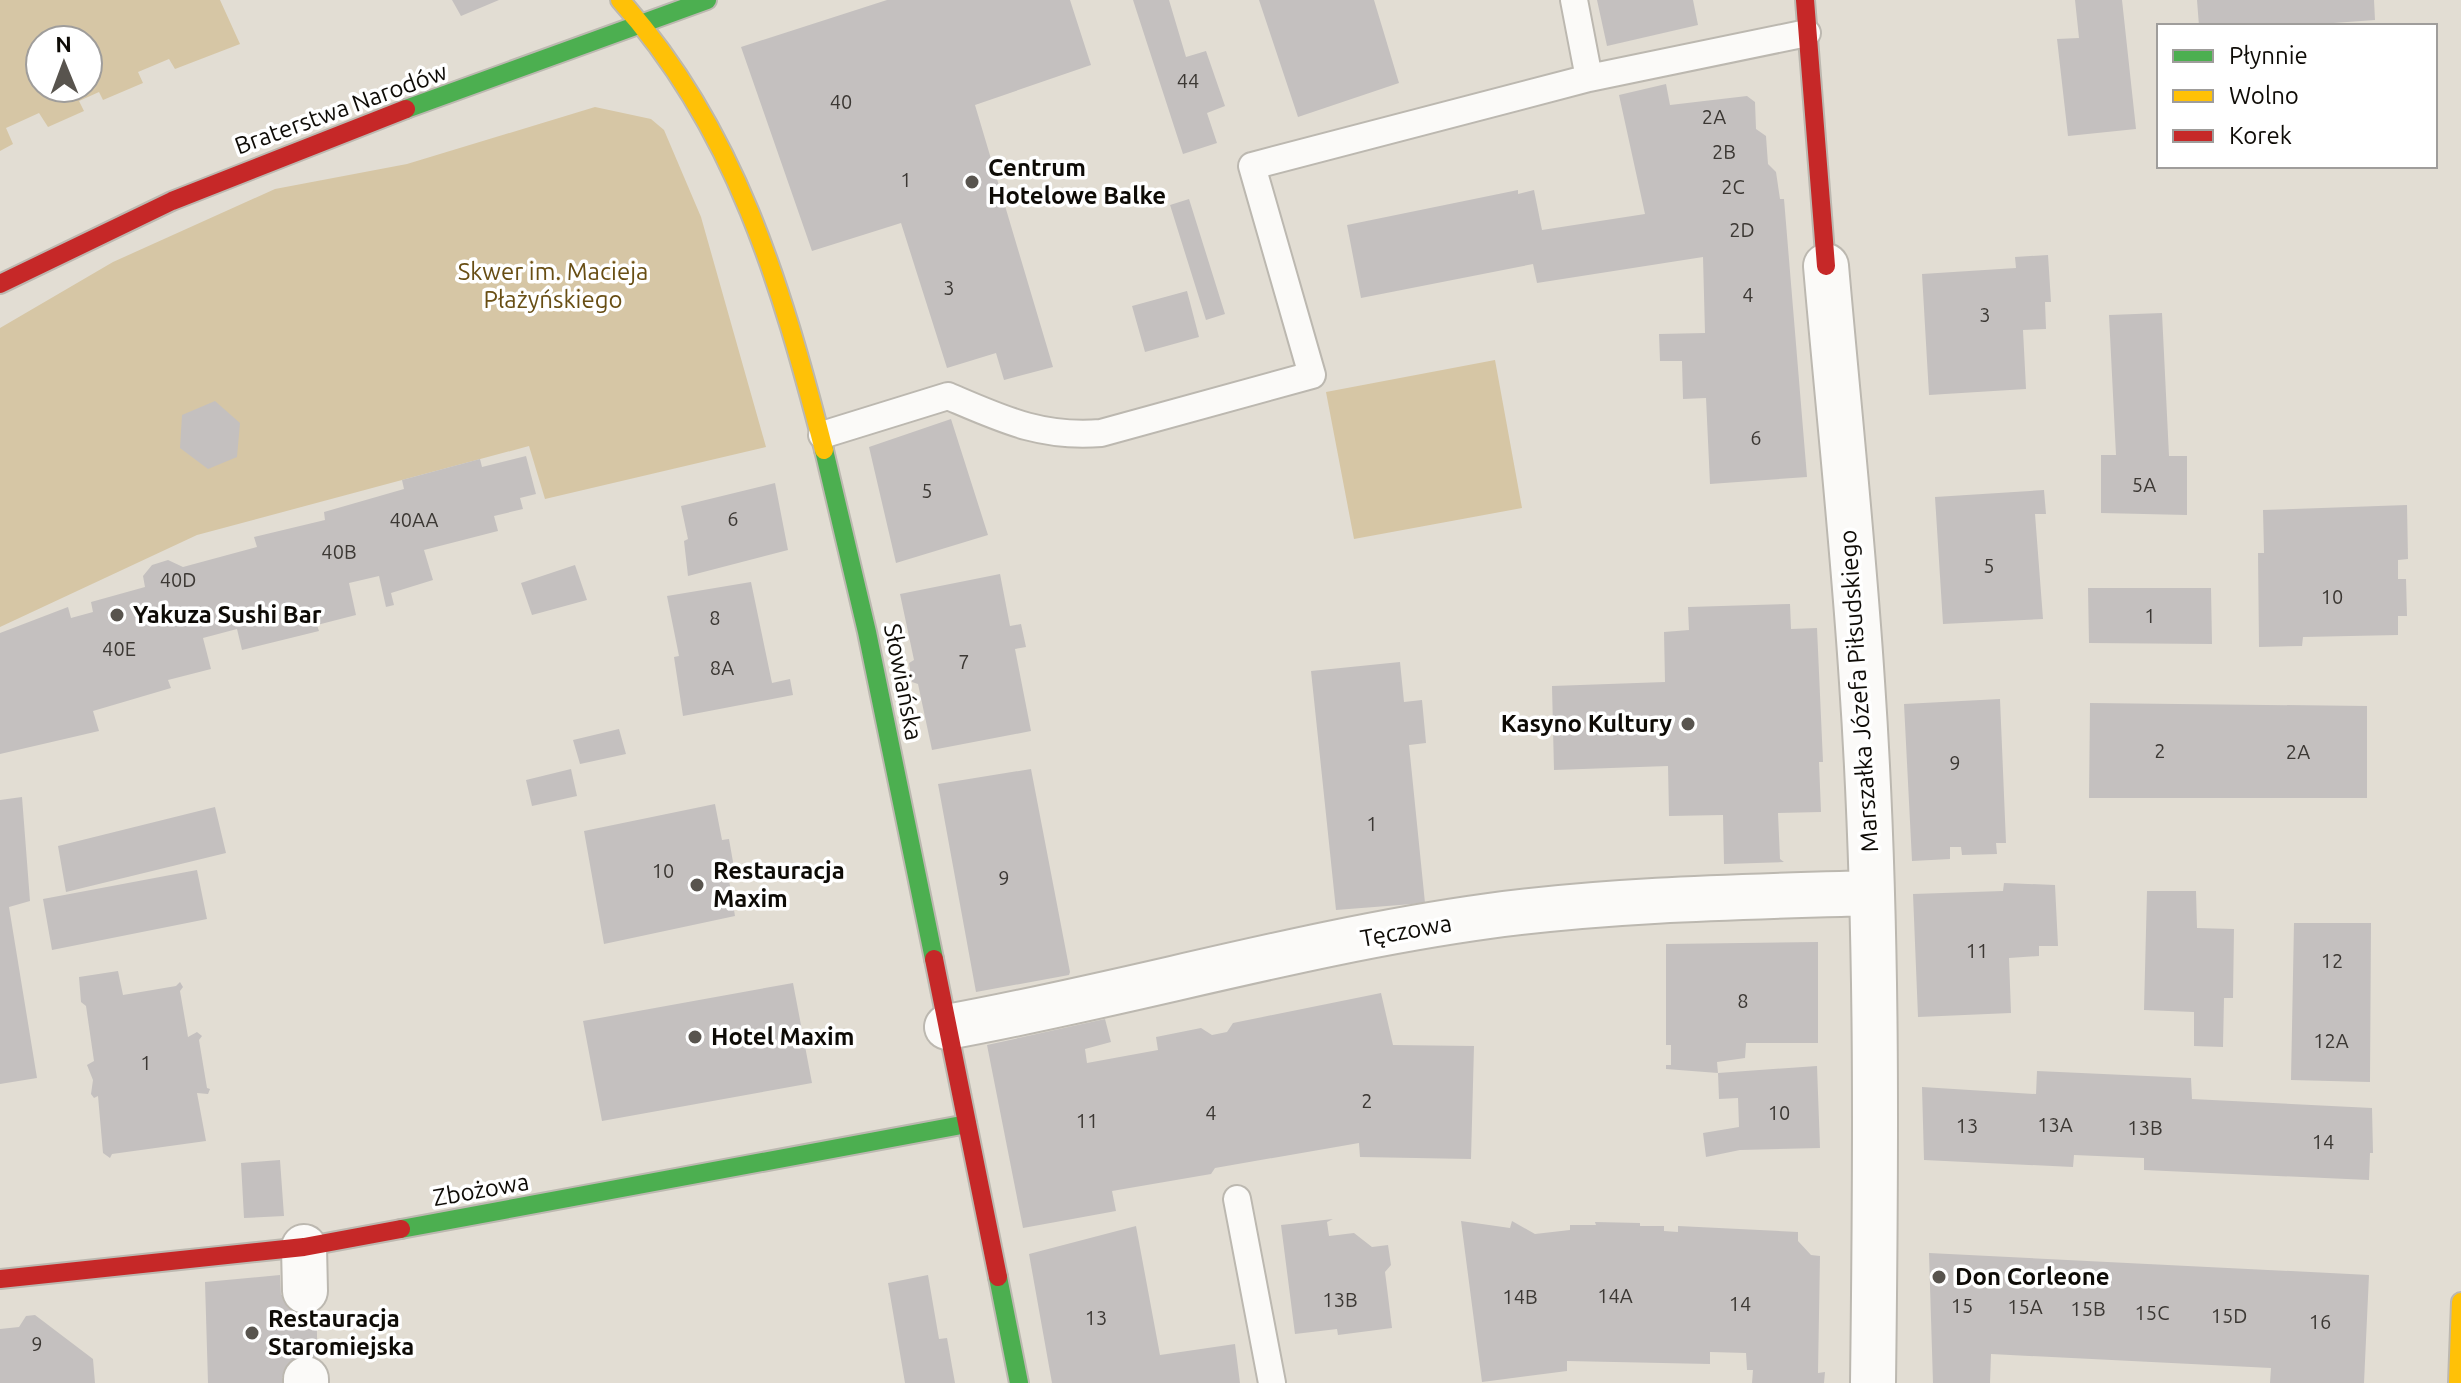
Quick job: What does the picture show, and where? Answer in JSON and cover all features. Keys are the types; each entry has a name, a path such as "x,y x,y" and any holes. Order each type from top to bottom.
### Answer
{"street":[{"name":"Słowiańska","path":"620,0 644,24 724,143 760,233 822,435 863,602 1019,1383"},
{"name":"Braterstwa Narodów","path":"0,284 78,242 264,160 707,0"},
{"name":"Marszałka Józefa Piłsudskiego","path":"1805,0 1862,683 1871,893 1876,1207 1873,1383"},
{"name":"Tęczowa","path":"947,1027 1303,950 1489,916 1643,899 1871,893"},
{"name":"Zbożowa","path":"0,1279 304,1247 967,1124"},
{"path":"304,1247 305,1291"},
{"path":"2458,1383 2461,1302"}],"lane":[{"path":"1574,0 1589,78"},
{"path":"822,435 948,396 1021,427 1068,436 1101,433 1312,375 1252,166 1589,78 1807,33"},
{"path":"1237,1199 1272,1383"}],"green space":[{"path":"0,0 220,0 240,44 175,69 169,59 138,72 143,83 104,100 104,24 24,24 24,104 80,104 84,111 48,127 39,113 6,128 13,144 0,151"},
{"name":"Skwer im. Macieja Płażyńskiego","path":"595,107 651,119 664,130 701,217 766,447 545,499 529,446 197,535 0,627 0,328 113,262 275,189 407,164"},
{"path":"1495,360 1522,508 1354,539 1326,392"}],"building":[{"path":"452,0 499,0 461,16"},
{"path":"887,0 1070,0 1091,65 975,105 1053,367 1004,380 996,353 947,368 901,223 812,251 741,47"},
{"path":"1133,0 1169,0 1186,57 1206,51 1225,106 1207,113 1217,143 1183,154"},
{"path":"1259,0 1374,0 1399,83 1298,117"},
{"path":"1597,0 1693,0 1698,25 1607,46"},
{"path":"2075,0 2122,0 2136,129 2068,136 2057,39 2079,38"},
{"path":"2197,0 2374,0 2375,20 2320,24 2199,24"},
{"path":"1666,84 1670,105 1747,96 1755,102 1756,129 1766,136 1768,164 1776,172 1780,199 1784,199 1807,477 1710,484 1706,398 1683,399 1682,361 1660,361 1659,334 1705,333 1703,257 1537,283 1533,264 1361,298 1347,225 1518,190 1518,194 1534,190 1542,230 1645,214 1619,95"},
{"path":"1189,199 1225,314 1206,320 1170,205"},
{"path":"2048,255 2051,302 2045,302 2046,329 2023,330 2026,389 1929,395 1922,274 2016,268 2015,257"},
{"path":"1187,291 1199,337 1145,352 1132,306"},
{"path":"2162,313 2169,456 2187,456 2187,515 2101,513 2101,455 2116,455 2109,315"},
{"path":"215,401 240,423 237,457 208,469 180,448 182,415"},
{"path":"951,419 988,535 896,563 869,447"},
{"path":"526,456 536,494 520,498 523,509 494,516 498,531 424,550 433,580 391,593 394,605 386,607 379,576 349,583 356,615 317,625 319,631 242,650 237,629 203,638 211,669 168,680 171,688 93,711 99,731 0,754 0,633 68,607 71,618 93,612 91,602 145,587 143,576 152,565 168,560 183,567 257,547 254,537 325,520 324,512 404,489 402,480 480,459 482,467"},
{"path":"775,483 788,550 688,576 684,541 688,539 681,506"},
{"path":"2044,490 2046,514 2035,514 2043,619 1943,624 1935,497"},
{"path":"2407,505 2408,559 2398,560 2398,579 2406,579 2407,616 2398,616 2398,635 2303,637 2302,646 2259,647 2258,553 2264,553 2263,510"},
{"path":"575,565 587,600 532,615 521,583"},
{"path":"1000,574 1010,626 1021,624 1026,647 1015,649 1031,731 932,750 918,684 912,682 909,663 914,660 900,594"},
{"path":"751,582 772,683 790,679 793,695 683,716 674,657 679,656 667,596"},
{"path":"2088,588 2211,588 2212,644 2089,643"},
{"name":"Kasyno Kultury","path":"1790,604 1791,629 1817,628 1823,762 1819,762 1821,812 1778,813 1780,859 1784,862 1724,864 1723,815 1669,816 1668,766 1554,770 1552,686 1665,682 1664,632 1689,630 1688,607"},
{"path":"1400,662 1404,702 1422,700 1426,743 1409,745 1425,903 1336,910 1311,671"},
{"path":"2000,699 2006,843 1996,843 1997,854 1962,855 1961,847 1950,847 1950,859 1912,861 1904,704"},
{"path":"2090,703 2367,706 2367,798 2089,798"},
{"path":"619,729 626,754 580,764 573,740"},
{"path":"571,769 577,796 532,806 526,780"},
{"path":"1031,769 1070,972 1069,975 976,992 938,784"},
{"path":"22,797 30,901 9,907 37,1078 0,1084 0,800"},
{"path":"715,804 722,840 729,839 736,879 729,880 735,916 604,944 584,831"},
{"path":"215,807 226,853 66,892 58,846"},
{"path":"197,870 207,919 52,950 43,899"},
{"path":"2004,883 2055,885 2058,946 2039,946 2039,956 2009,958 2011,1013 1918,1017 1913,894 2003,891"},
{"path":"2147,891 2196,891 2197,928 2234,929 2233,998 2224,998 2223,1047 2194,1046 2194,1012 2144,1010"},
{"path":"2294,923 2371,923 2370,1082 2291,1080"},
{"path":"1818,942 1818,1043 1746,1043 1745,1058 1717,1062 1718,1073 1666,1069 1666,1065 1671,1065 1671,1045 1666,1045 1666,944"},
{"path":"118,971 123,995 176,986 180,982 183,987 180,991 188,1037 197,1032 202,1036 199,1040 207,1088 210,1089 208,1094 197,1093 206,1141 112,1154 110,1158 103,1153 98,1096 94,1098 91,1094 93,1080 87,1065 94,1061 86,1006 81,1002 79,977"},
{"name":"Hotel Maxim","path":"793,983 812,1083 602,1121 583,1021"},
{"path":"1381,993 1393,1045 1474,1046 1471,1159 1360,1157 1359,1143 1215,1168 1211,1174 1112,1191 1116,1211 1023,1228 987,1045 1105,1019 1111,1042 1085,1049 1087,1063 1158,1050 1156,1037 1201,1028 1212,1035 1227,1032 1233,1023"},
{"path":"1817,1066 1820,1148 1740,1150 1706,1157 1703,1133 1739,1127 1738,1098 1719,1099 1718,1073"},
{"path":"2037,1071 2191,1078 2192,1099 2372,1108 2373,1153 2370,1153 2369,1180 2144,1170 2144,1158 2074,1155 2073,1167 1924,1160 1922,1087 2036,1094"},
{"path":"280,1160 284,1216 244,1218 241,1163"},
{"path":"1333,1219 1327,1222 1329,1236 1354,1233 1372,1247 1388,1245 1391,1265 1385,1272 1392,1328 1338,1335 1337,1329 1295,1334 1281,1225"},
{"path":"1461,1221 1510,1228 1512,1221 1535,1234 1570,1230 1570,1225 1596,1225 1595,1222 1640,1223 1640,1226 1664,1226 1664,1231 1678,1232 1678,1226 1798,1232 1798,1241 1811,1255 1820,1256 1818,1373 1825,1372 1824,1383 1752,1383 1753,1370 1747,1370 1746,1353 1710,1352 1710,1364 1567,1361 1567,1371 1482,1382"},
{"path":"1136,1226 1160,1355 1235,1344 1240,1383 1052,1383 1029,1254"},
{"path":"1929,1253 2369,1275 2364,1383 2270,1383 2271,1368 1991,1354 1990,1383 1933,1383"},
{"path":"280,1275 281,1295 316,1294 318,1376 282,1377 282,1383 208,1383 205,1282"},
{"path":"928,1275 939,1339 947,1338 955,1383 905,1383 888,1283"},
{"path":"35,1315 93,1359 95,1383 0,1383 0,1329 19,1327 26,1316"}],"traffic: fast":[{"path":"406,109 707,0"},
{"path":"824,450 867,632 934,959"},
{"path":"401,1229 967,1124"},
{"path":"998,1277 1019,1383"}],"traffic: slow":[{"path":"620,0 660,50 695,102 724,156 771,269 824,450"},
{"path":"2458,1383 2461,1302"}],"traffic: jam":[{"path":"1805,0 1826,266"},
{"path":"0,284 172,201 406,109"},
{"path":"934,959 998,1277"},
{"path":"0,1279 304,1247 401,1229"}],"place":[{"name":"Centrum Hotelowe Balke","path":"972,182"},
{"name":"Yakuza Sushi Bar","path":"117,615"},
{"name":"Kasyno Kultury","path":"1688,724"},
{"name":"Restauracja Maxim","path":"697,885"},
{"name":"Hotel Maxim","path":"695,1037"},
{"name":"Don Corleone","path":"1939,1277"},
{"name":"Restauracja Staromiejska","path":"252,1333"}]}
